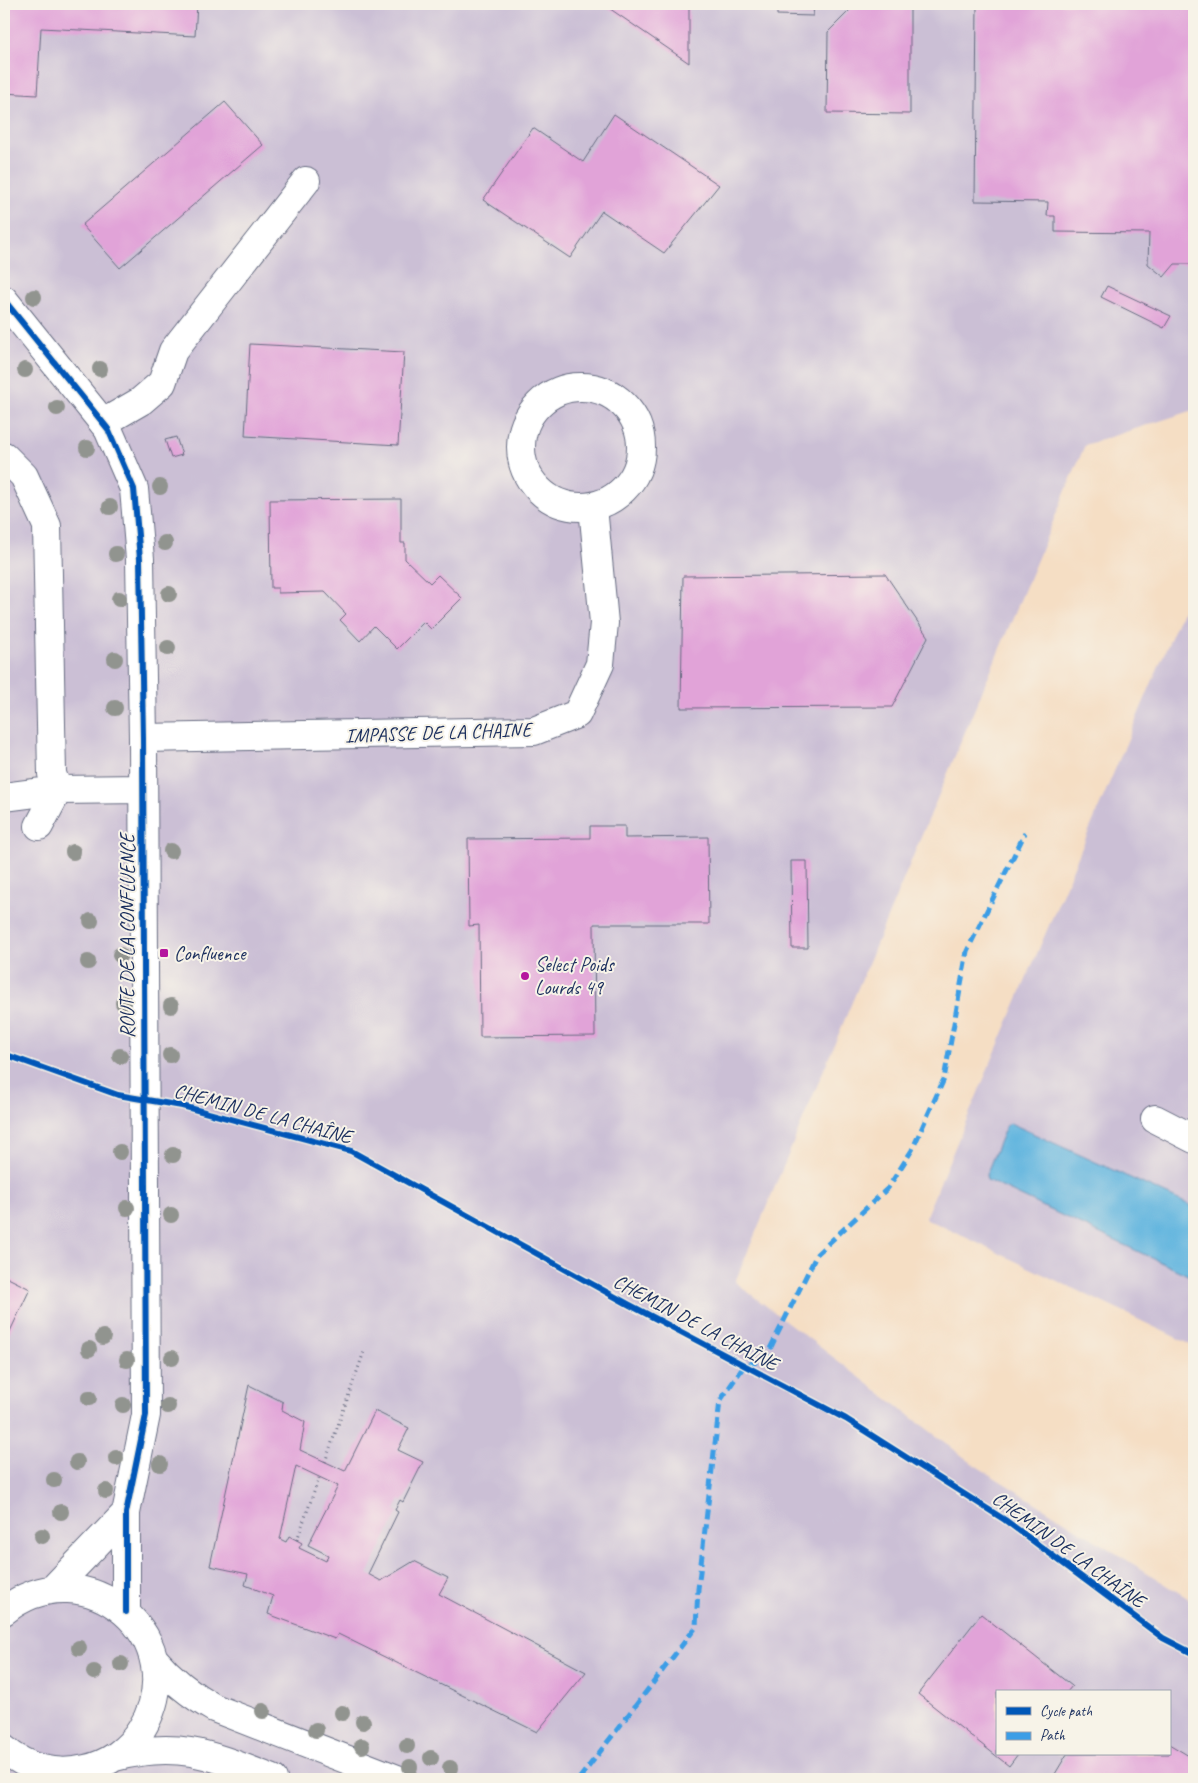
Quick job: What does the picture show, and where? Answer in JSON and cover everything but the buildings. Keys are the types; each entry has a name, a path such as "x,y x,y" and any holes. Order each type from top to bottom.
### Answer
{"street":[{"path":"103,423 141,401 162,383 173,351 306,182"},
{"name":"ROUTE DE LA CONFLUENCE","path":"4,300 103,423 134,489 140,559 143,738 146,1415 126,1513 126,1612"},
{"path":"580,386 600,389 617,398 631,412 640,431 642,451 638,470 631,481 612,500 593,507 573,507 554,501 537,489 526,473 521,454 522,433 529,415 539,404 560,390 580,386"},
{"path":"4,456 24,476 47,526 52,774 58,790 39,826"},
{"name":"IMPASSE DE LA CHAINE","path":"143,738 534,731 577,714 600,664 604,623 593,507"},
{"path":"4,797 58,790 143,789"},
{"path":"1155,1119 1194,1139"},
{"path":"53,1589 126,1513"},
{"path":"6,1607 31,1594 53,1589 75,1589 108,1599 126,1612 140,1629 154,1659 167,1674 196,1698 214,1708 397,1779"},
{"path":"114,1757 138,1734 149,1714 156,1687 154,1659"},
{"path":"4,1749 20,1761 31,1774 72,1771 98,1766 114,1757 140,1750 160,1748 199,1752 273,1779"}],"path":[{"path":"325,1462 365,1349"},
{"path":"297,1540 319,1478"}],"shaded area":[{"path":"4,4 1194,4 1194,410 1085,445 735,1282 973,1464 1194,1602 1194,1779 4,1779"},
{"path":"1194,583 1194,1346 925,1218"}],"water":[{"path":"1010,1123 1194,1207 1194,1278 987,1180 986,1175 1006,1126"}],"marked path":[{"path":"579,1779 696,1627 698,1589 720,1401 744,1366 765,1359 817,1254 888,1188 912,1150 944,1079 967,951 1025,833"}],"cycle path":[{"path":"4,300 108,429 134,489 140,559 143,738 146,1415 126,1513 126,1612"},
{"name":"CHEMIN DE LA CHAÎNE","path":"4,1054 118,1095 182,1106 351,1151 628,1304 846,1419 1005,1520 1163,1638 1194,1654"}],"place":[{"name":"Confluence","path":"164,953"},
{"name":"Select Poids Lourds 49","path":"525,976"}]}
